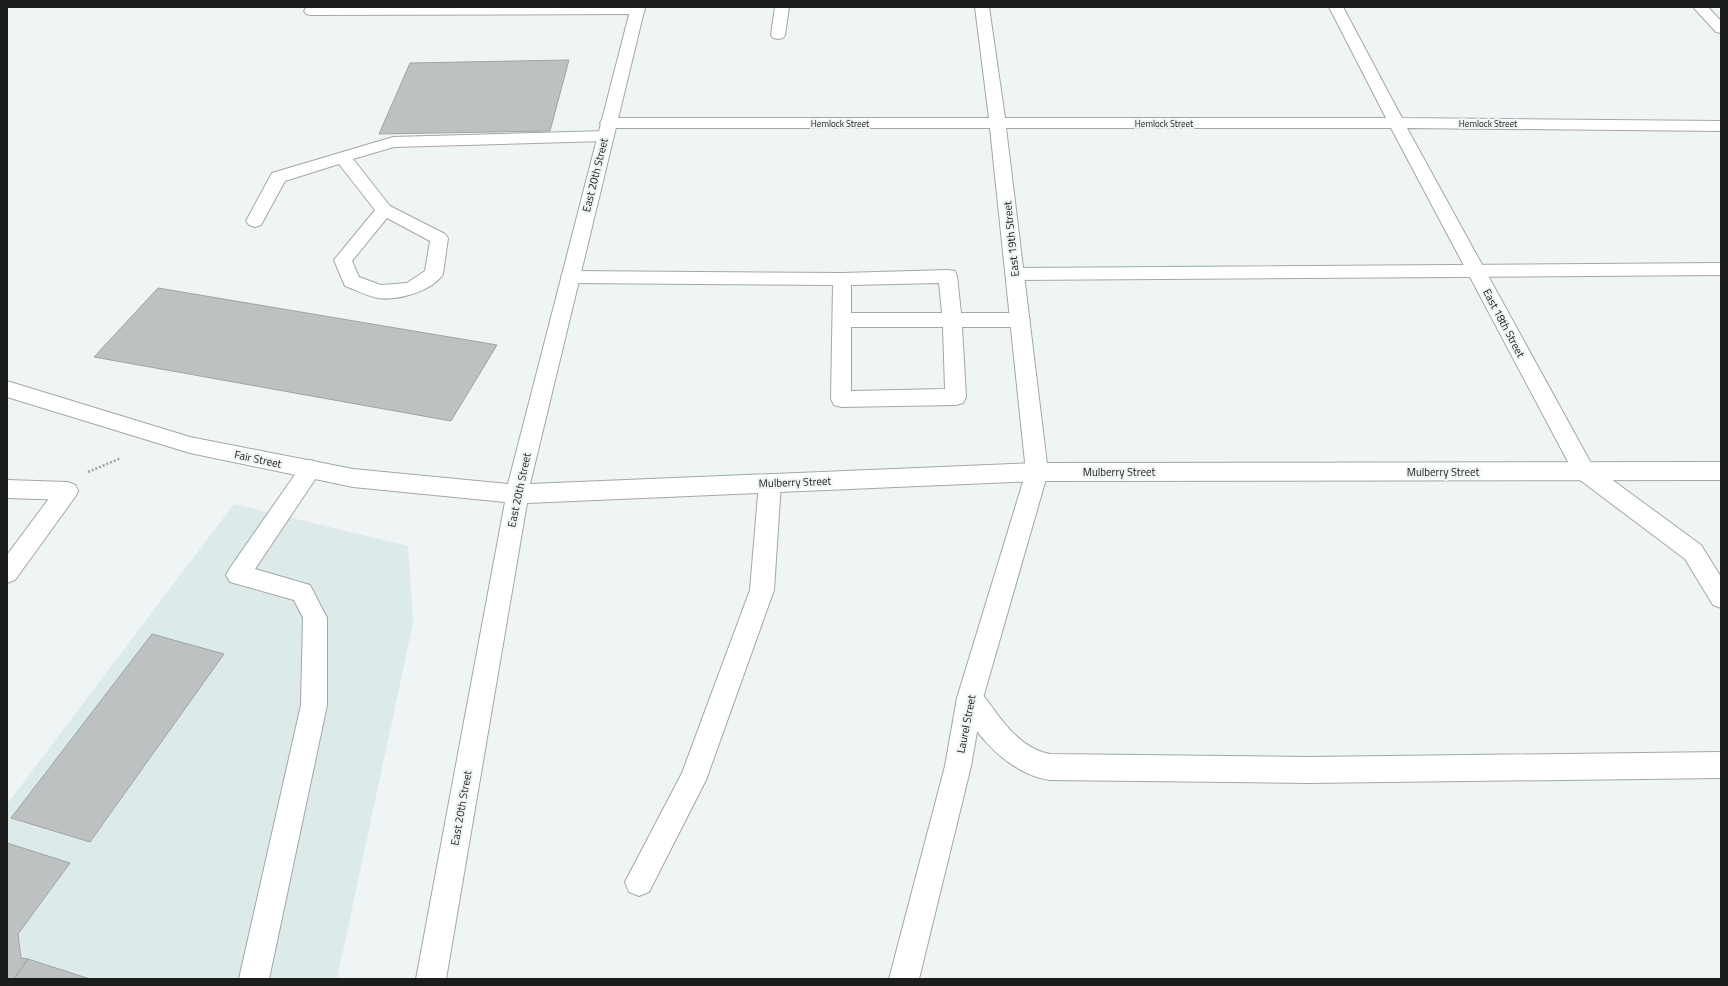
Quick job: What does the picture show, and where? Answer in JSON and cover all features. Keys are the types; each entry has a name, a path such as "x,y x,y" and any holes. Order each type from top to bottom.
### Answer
{"street":[{"path":"778,35 782,7"},
{"name":"East 19th Street","path":"982,7 998,124 1037,472"},
{"name":"East 18th Street","path":"1336,7 1396,123 1584,471 1693,552 1721,598"},
{"path":"1700,7 1721,28"},
{"path":"311,11 638,8"},
{"name":"East 20th Street","path":"431,979 517,494 606,130 638,8"},
{"name":"Hemlock Street","path":"255,221 278,177 394,142 606,130 998,124 1396,123 1721,126"},
{"path":"343,157 384,210 439,238 434,274 411,289 379,292 352,281 343,260 384,210"},
{"path":"1015,274 1721,269"},
{"path":"570,277 842,278 948,276 956,397 841,398 842,278"},
{"path":"841,320 1020,320"},
{"name":"Fair Street","path":"7,390 46,400 190,445 353,478 517,494"},
{"path":"254,979 314,705 315,618 302,592 238,575 311,469"},
{"name":"Mulberry Street","path":"517,494 1037,472 1721,471"},
{"name":"Laurel Street","path":"904,979 958,766 970,698 1037,472"},
{"path":"639,882 693,780 762,590 770,483"},
{"path":"7,490 67,491 7,574"},
{"path":"970,698 988,724 1010,747 1026,759 1040,765 1078,767 1309,770 1721,765"}],"shaded area":[{"path":"234,504 408,546 413,623 337,979 7,979 7,804"}],"building":[{"path":"569,60 550,131 379,134 410,63"},
{"path":"158,288 497,345 451,421 94,357"},
{"path":"152,634 224,654 90,842 11,818"},
{"path":"7,843 70,863 18,934 21,958 28,959 14,979 7,979"},
{"path":"28,959 90,979 14,979"}]}
